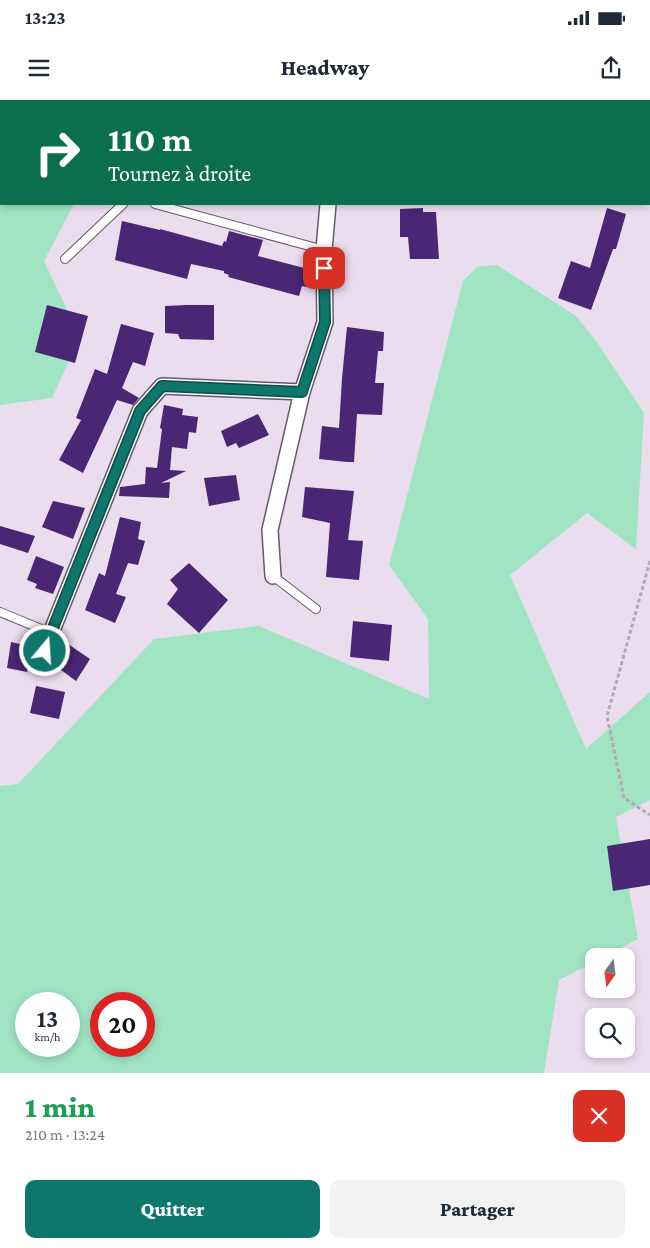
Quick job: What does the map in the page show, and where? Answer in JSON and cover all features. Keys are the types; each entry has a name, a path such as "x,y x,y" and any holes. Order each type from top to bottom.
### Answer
{"street":[{"path":"273,576 270,530 302,392 325,322 324,250 328,205"},
{"path":"51,633 140,411 162,386 302,392"}],"lane":[{"path":"65,259 122,205"},
{"path":"159,205 324,250"},
{"path":"273,576 316,609"},
{"path":"0,612 51,633 40,669"}],"path":[{"path":"650,561 607,716 624,798 650,815"}],"green space":[{"path":"0,205 73,205 44,261 80,337 52,398 0,405"},
{"path":"497,265 576,316 596,341 644,413 636,549 587,513 510,575 586,749 650,692 650,800 616,817 638,939 621,948 585,948 585,967 559,980 544,1073 0,1073 0,786 18,784 154,639 259,626 429,699 428,619 389,565 463,281 477,267"}],"building":[{"path":"423,208 423,212 436,212 439,259 410,259 408,237 400,237 400,209"},
{"path":"607,208 626,214 616,249 613,249 591,310 558,298 571,261 590,268"},
{"path":"122,221 222,246 224,241 226,242 229,231 263,240 258,256 312,270 307,287 302,286 299,296 228,277 229,275 224,273 224,271 191,264 187,279 115,260"},
{"path":"47,305 88,316 75,363 35,352"},
{"path":"214,305 214,340 180,339 178,334 165,333 165,306"},
{"path":"121,324 154,333 145,366 133,362 122,388 139,398 133,405 117,400 83,473 59,460 81,420 76,418 95,369 107,374"},
{"path":"347,327 384,332 383,351 378,351 375,383 384,383 382,415 357,414 354,462 319,459 322,426 339,428"},
{"path":"164,405 183,409 182,415 198,417 196,433 189,432 187,449 172,447 170,470 186,471 161,483 170,482 169,498 119,496 120,487 145,484 146,467 157,468"},
{"path":"258,414 269,435 239,448 236,443 227,447 221,431"},
{"path":"236,475 240,500 209,506 204,478"},
{"path":"305,487 354,491 348,540 363,541 359,580 326,577 330,523 302,517"},
{"path":"53,501 85,508 73,539 42,527"},
{"path":"120,517 141,522 138,539 145,541 138,565 128,563 116,594 126,597 115,623 85,610 99,573 105,576"},
{"path":"0,526 35,536 28,553 0,544"},
{"path":"36,556 64,567 53,594 35,588 37,584 27,580"},
{"path":"189,563 228,600 199,633 167,604 178,589 170,580"},
{"path":"353,621 392,625 389,661 350,657"},
{"path":"11,642 33,647 27,672 7,668"},
{"path":"68,644 90,659 76,681 53,664"},
{"path":"36,686 65,692 59,719 30,713"},
{"path":"650,839 650,885 613,891 607,846"}],"route":[{"path":"45,651 140,411 162,386 302,392 325,322 324,268"}]}
